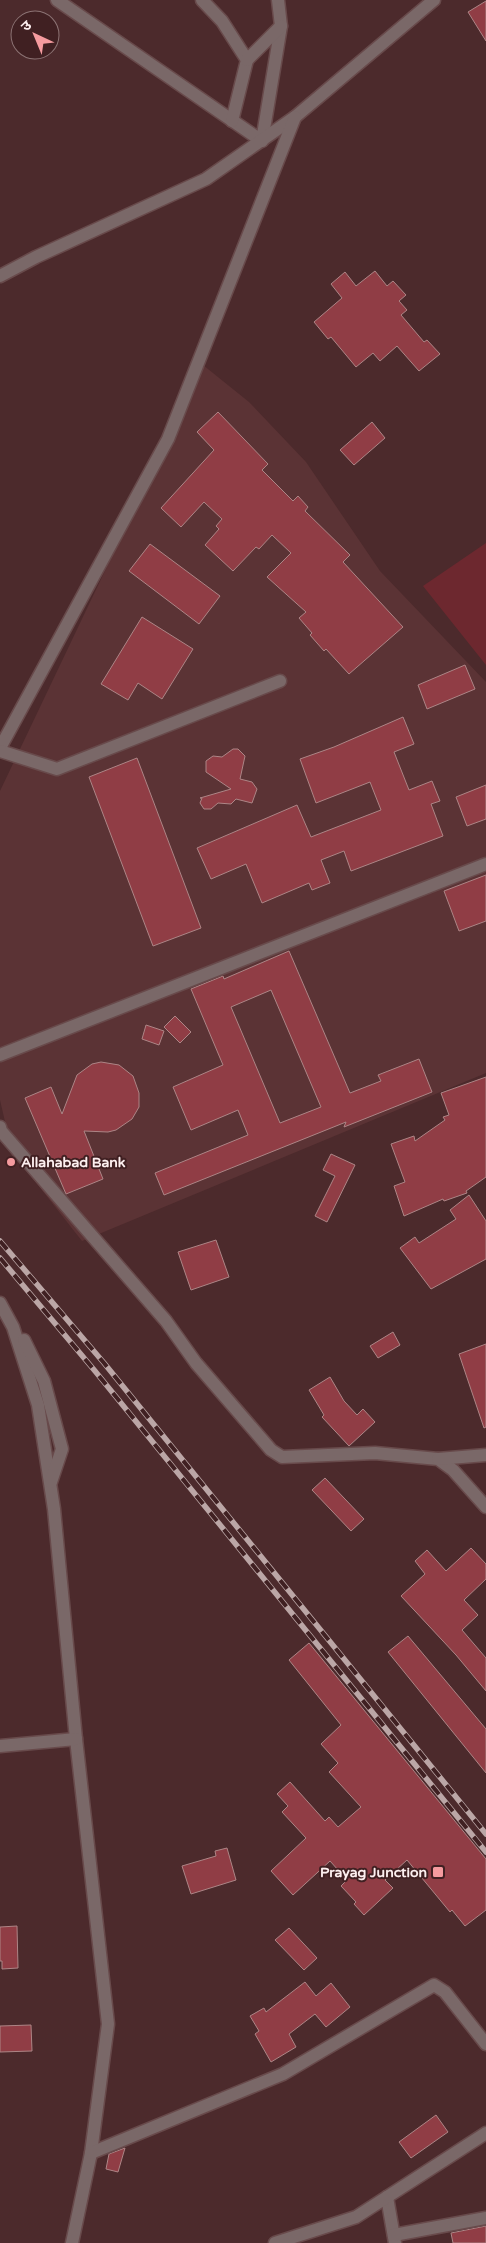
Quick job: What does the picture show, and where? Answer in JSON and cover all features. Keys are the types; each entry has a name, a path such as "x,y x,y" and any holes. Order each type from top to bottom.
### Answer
{"street":[{"path":"56,0 262,141"},
{"path":"202,0 222,21 247,60"},
{"path":"262,141 281,26 278,0"},
{"path":"0,276 36,257 206,179 295,117 434,0"},
{"path":"232,121 247,60 281,26"},
{"path":"280,681 57,769 0,749 168,440 295,117"},
{"path":"0,1055 486,864"},
{"path":"1,1129 166,1321 196,1363 271,1450 282,1457 375,1454 438,1459 486,1455"},
{"path":"0,1292 44,1381 62,1449 51,1484"},
{"path":"0,1302 13,1327 38,1405 51,1484 76,1740 108,2024 91,2153 72,2243"},
{"path":"438,1459 453,1470 486,1507"},
{"path":"0,1746 76,1740"},
{"path":"91,2153 283,2074 434,1985 445,1992 486,2044"},
{"path":"275,2243 356,2216 486,2133"},
{"path":"387,2197 394,2239 486,2218"}],"shaded area":[{"path":"203,365 249,402 306,462 380,571 486,682 486,1073 82,1241 12,1152 0,1100 0,791"},
{"path":"486,543 486,665 423,586"}],"building":[{"path":"486,1 486,41 468,12"},
{"path":"375,271 387,286 393,281 406,295 399,301 407,310 401,315 424,342 427,340 440,354 419,371 397,346 380,361 373,353 356,367 331,337 328,339 314,322 342,298 331,284 345,272 356,286"},
{"path":"218,412 268,464 262,470 293,501 298,496 308,507 305,511 350,555 343,562 403,627 349,674 310,635 312,633 299,618 306,612 267,577 291,553 272,535 259,549 256,547 233,571 205,545 219,529 216,526 222,519 204,502 181,527 161,508 214,450 197,432"},
{"path":"372,422 385,438 354,465 340,450"},
{"path":"150,544 220,596 199,624 129,571"},
{"path":"142,617 193,649 162,699 138,683 128,700 101,684"},
{"path":"465,665 475,689 427,709 418,685"},
{"path":"403,717 414,744 394,752 409,790 432,781 440,801 431,804 443,836 351,871 344,851 321,860 330,883 312,890 309,883 262,903 246,864 211,879 197,848 297,805 311,837 381,810 370,782 316,803 300,759 334,747"},
{"path":"233,749 238,749 245,756 240,779 252,782 257,789 252,803 236,799 231,804 218,803 211,809 204,809 200,803 202,798 200,798 231,789 206,772 206,761 213,756 222,757"},
{"path":"137,758 201,928 153,946 89,777"},
{"path":"486,785 486,819 467,826 456,797"},
{"path":"486,875 486,921 459,931 444,891"},
{"path":"289,951 350,1093 381,1081 378,1075 419,1059 432,1092 344,1127 346,1122 164,1195 155,1173 248,1135 238,1110 191,1130 173,1087 223,1065 191,989 223,976 224,979","holes":["271,990 321,1107 280,1123 231,1007"]},
{"path":"175,1016 191,1032 180,1043 164,1027"},
{"path":"146,1025 164,1031 159,1045 142,1039"},
{"path":"101,1062 119,1065 133,1076 139,1093 139,1107 132,1119 116,1130 108,1132 84,1131 103,1179 66,1194 25,1098 51,1087 62,1114 77,1075 92,1064"},
{"path":"486,1077 486,1177 466,1191 467,1193 444,1201 443,1199 404,1216 394,1186 405,1182 391,1144 414,1136 415,1141 445,1120 443,1117 449,1115 441,1093"},
{"path":"331,1154 355,1165 327,1222 315,1216 335,1176 323,1170"},
{"path":"469,1195 486,1221 486,1259 431,1289 400,1248 415,1237 419,1243 456,1219 450,1210"},
{"path":"216,1240 229,1277 191,1290 178,1252"},
{"path":"393,1332 400,1345 378,1358 370,1346"},
{"path":"486,1344 486,1427 484,1428 459,1354"},
{"path":"330,1377 344,1401 357,1415 363,1409 375,1422 349,1446 322,1417 324,1415 309,1390"},
{"path":"325,1478 364,1519 351,1531 312,1490"},
{"path":"471,1548 486,1564 486,1579 464,1600 478,1615 462,1630 486,1658 486,1691 456,1655 401,1596 425,1574 415,1561 427,1550 446,1571"},
{"path":"408,1636 486,1729 486,1773 388,1652"},
{"path":"309,1643 486,1859 486,1910 465,1926 452,1910 450,1912 407,1860 385,1880 393,1888 364,1915 354,1904 356,1902 341,1886 347,1880 330,1861 293,1895 271,1871 306,1838 282,1812 288,1806 277,1794 290,1782 325,1821 329,1817 338,1827 361,1807 329,1772 338,1763 321,1744 341,1725 289,1660"},
{"path":"227,1848 236,1880 191,1894 182,1866 216,1856 215,1851"},
{"path":"17,1926 18,1968 2,1969 2,1961 0,1961 0,1927"},
{"path":"289,1928 317,1958 304,1970 275,1940"},
{"path":"305,1982 316,1996 331,1983 350,2007 326,2027 315,2014 289,2034 296,2047 271,2062 255,2034 259,2031 250,2016 264,2008 266,2012"},
{"path":"31,2025 32,2051 0,2052 0,2026"},
{"path":"436,2115 448,2132 411,2158 399,2142"},
{"path":"125,2148 118,2172 106,2169 109,2154"},
{"path":"486,2226 486,2243 453,2243 451,2233"}],"railway":[{"path":"0,1241 104,1363 486,1834"},
{"path":"0,1258 95,1371 486,1852"}],"place":[{"name":"Allahabad Bank","path":"11,1162"},
{"name":"Prayag Junction","path":"438,1872"}]}
